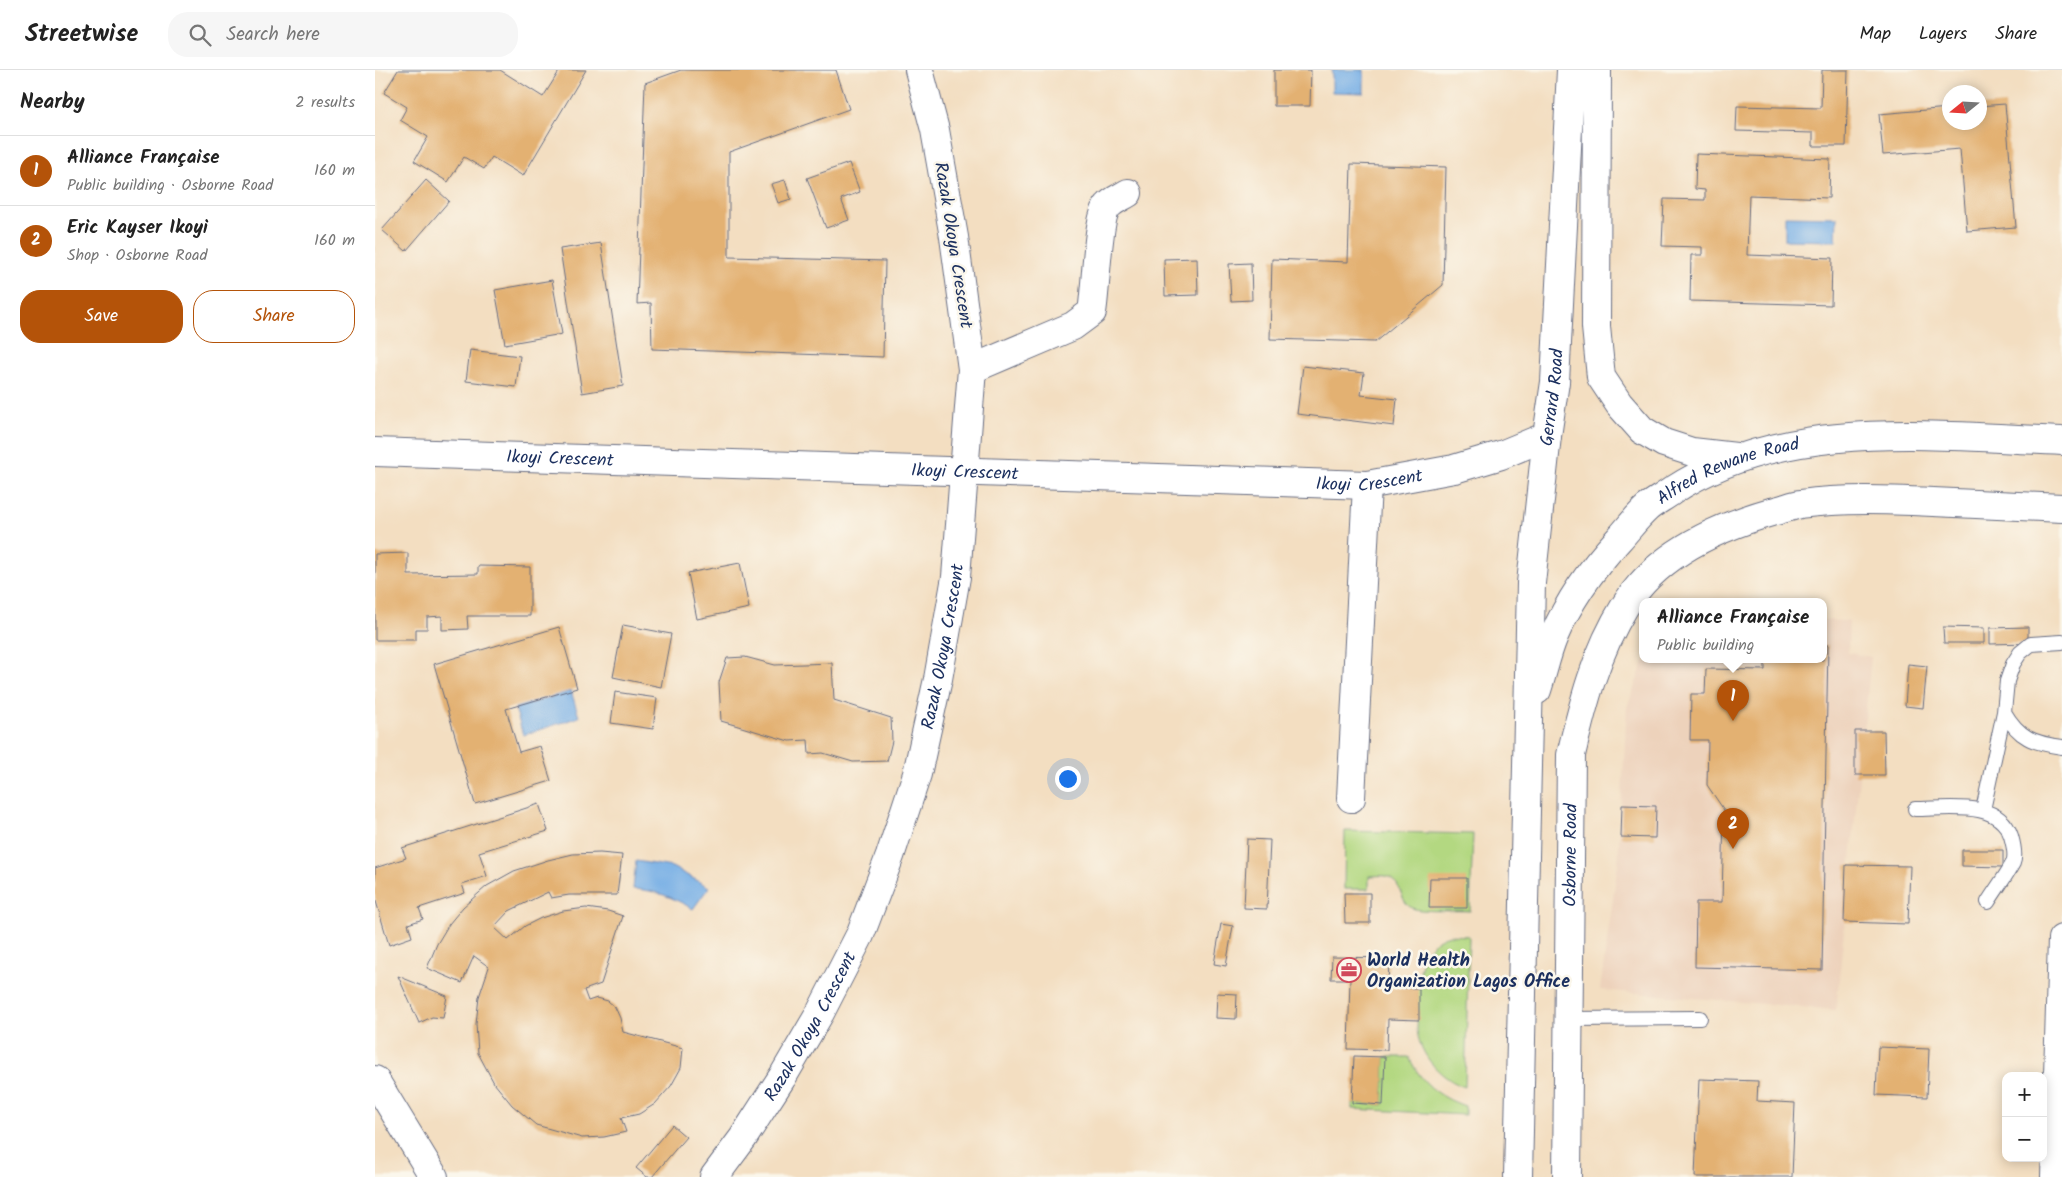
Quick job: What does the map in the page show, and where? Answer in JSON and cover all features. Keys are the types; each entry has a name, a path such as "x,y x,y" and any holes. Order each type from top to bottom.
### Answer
{"main road":[{"name":"Razak Okoya Crescent","path":"714,1177 748,1130 820,1013 859,935 891,856 917,774 939,679 956,577 972,369 954,237 935,130 919,70"},
{"name":"Gerrard Road","path":"1527,723 1531,583 1547,436 1555,382 1571,70"},
{"path":"1597,70 1596,327 1601,376 1619,404 1642,430 1664,444 1692,452 1738,458"},
{"path":"972,369 1073,326 1092,312 1096,292 1100,228 1108,206 1128,193"},
{"name":"Alfred Rewane Road","path":"1527,723 1554,636 1581,587 1608,550 1647,508 1693,478 1738,458 1808,442 1867,436 1925,435 2062,441"},
{"name":"Ikoyi Crescent","path":"375,452 1367,485 1454,469 1501,454 1547,436"},
{"path":"1351,798 1367,485"},
{"name":"Osborne Road","path":"1567,1177 1571,755 1581,712 1601,651 1625,606 1640,586 1667,560 1703,538 1744,520 1799,504 1857,500 2062,508"},
{"path":"1518,1177 1527,723"},
{"path":"2055,1177 2062,939"},
{"path":"375,1080 434,1177"}],"lane":[{"path":"1983,810 2004,712 2007,681 2013,664 2020,653 2031,644 2062,642"},
{"path":"2004,712 2014,728 2027,737 2044,744 2062,747"},
{"path":"1915,809 1983,810 2000,818 2006,824 2012,840 2014,861 1988,902"},
{"path":"1568,1019 1701,1018"}],"shaded area":[{"path":"1827,620 1849,621 1848,653 1871,657 1836,1010 1600,990 1618,863 1627,707 1643,663 1827,663"}],"green space":[{"path":"1345,831 1473,834 1470,911 1427,910 1410,907 1395,882 1385,876 1369,876 1369,889 1344,889"},
{"path":"1450,935 1469,936 1465,1087 1449,1079 1435,1068 1424,1053 1417,1033 1419,975 1425,955 1439,939"},
{"path":"1385,1057 1409,1057 1425,1082 1447,1098 1465,1106 1465,1115 1352,1109 1352,1103 1383,1105"}],"water":[{"path":"1332,70 1364,70 1364,93 1332,92"},
{"path":"1785,216 1837,217 1836,241 1785,240"},
{"path":"571,691 579,717 523,735 515,708"},
{"path":"636,861 672,867 709,887 693,909 665,895 633,889"}],"building":[{"path":"398,70 500,70 543,97 560,70 586,70 523,176 492,157 484,169 464,157 448,182 414,161 428,137 400,120 407,107 384,93"},
{"path":"681,70 836,70 849,109 729,152 729,257 885,261 883,357 652,349 651,303 637,304 645,83"},
{"path":"1274,70 1311,70 1310,106 1274,106"},
{"path":"1822,70 1848,70 1846,146 1813,146 1813,133 1736,131 1737,106 1821,108"},
{"path":"2005,104 2016,227 1967,231 1960,149 1883,155 1879,114 1942,109 1942,130 1987,130 1987,105"},
{"path":"1696,154 1830,159 1829,198 1749,195 1747,255 1832,258 1831,305 1690,301 1691,255 1702,255 1702,247 1662,246 1664,199 1705,200 1705,190 1695,189"},
{"path":"849,163 860,192 841,199 849,220 826,228 807,178"},
{"path":"1351,164 1446,167 1443,285 1375,342 1270,339 1272,259 1348,262"},
{"path":"426,180 449,201 406,251 382,230"},
{"path":"785,180 791,199 778,203 771,184"},
{"path":"601,243 623,386 582,393 560,249"},
{"path":"1197,258 1198,295 1165,296 1164,259"},
{"path":"1251,263 1252,300 1231,301 1229,264"},
{"path":"552,280 562,334 505,344 495,290"},
{"path":"470,350 520,356 516,387 466,381"},
{"path":"1303,366 1364,373 1361,395 1397,399 1394,426 1297,414"},
{"path":"408,553 408,575 478,574 478,566 530,567 530,616 467,616 468,629 442,630 442,616 427,617 427,629 416,629 416,640 375,640 375,554"},
{"path":"740,563 749,608 697,619 688,573"},
{"path":"623,625 671,634 661,687 613,677"},
{"path":"559,627 577,688 506,709 519,752 540,746 551,781 475,804 434,664"},
{"path":"1943,627 1984,628 1984,643 1944,643"},
{"path":"2028,627 2028,643 1990,644 1990,628"},
{"path":"1828,645 1822,970 1695,967 1696,902 1722,902 1724,810 1707,785 1708,740 1690,740 1691,694 1705,694 1706,669 1765,670 1765,663 1827,663"},
{"path":"745,657 775,665 832,663 834,700 891,718 892,741 887,761 853,762 823,753 809,754 808,740 789,741 721,721 719,682 727,658"},
{"path":"1908,664 1927,666 1923,708 1905,706"},
{"path":"615,692 657,698 653,729 611,723"},
{"path":"1855,731 1884,731 1885,775 1855,775"},
{"path":"539,804 548,831 479,852 487,876 462,884 465,893 419,908 423,919 408,924 412,937 389,945 375,898 375,868 406,858 402,848"},
{"path":"1622,805 1656,806 1655,838 1621,837"},
{"path":"1247,839 1270,840 1267,909 1244,908"},
{"path":"1962,850 2003,850 2003,867 1962,866"},
{"path":"600,853 622,855 617,895 569,895 551,898 548,892 509,911 494,927 508,940 525,926 541,918 563,911 586,908 608,911 623,916 601,984 584,990 588,1001 597,998 608,1001 615,1007 623,1032 683,1048 681,1068 671,1086 655,1104 639,1114 621,1118 626,1132 604,1137 582,1138 536,1125 512,1105 494,1083 478,1053 476,1024 479,997 489,967 474,956 462,983 427,968 437,944 449,924 463,907 487,886 514,871 548,860 573,854"},
{"path":"1846,865 1910,866 1908,924 1844,922"},
{"path":"1430,878 1467,878 1467,908 1429,908"},
{"path":"1344,893 1370,893 1370,923 1345,923"},
{"path":"1221,924 1233,926 1226,966 1214,964"},
{"path":"1332,957 1389,958 1388,988 1419,988 1419,1020 1388,1019 1387,1050 1348,1049 1350,979 1331,979"},
{"path":"398,976 447,996 443,1018 432,1017 419,1023"},
{"path":"1217,993 1237,994 1236,1019 1216,1018"},
{"path":"1878,1047 1929,1049 1927,1097 1876,1095"},
{"path":"1354,1056 1385,1057 1383,1105 1352,1103"},
{"path":"1699,1079 1758,1081 1757,1101 1795,1103 1792,1177 1695,1177"},
{"path":"672,1125 686,1137 652,1177 647,1177 636,1168"}],"place":[{"name":"Alliance Française","path":"1733,721"},
{"name":"Eric Kayser Ikoyi","path":"1733,849"},
{"name":"World Health Organization Lagos Office","path":"1349,970"}]}
